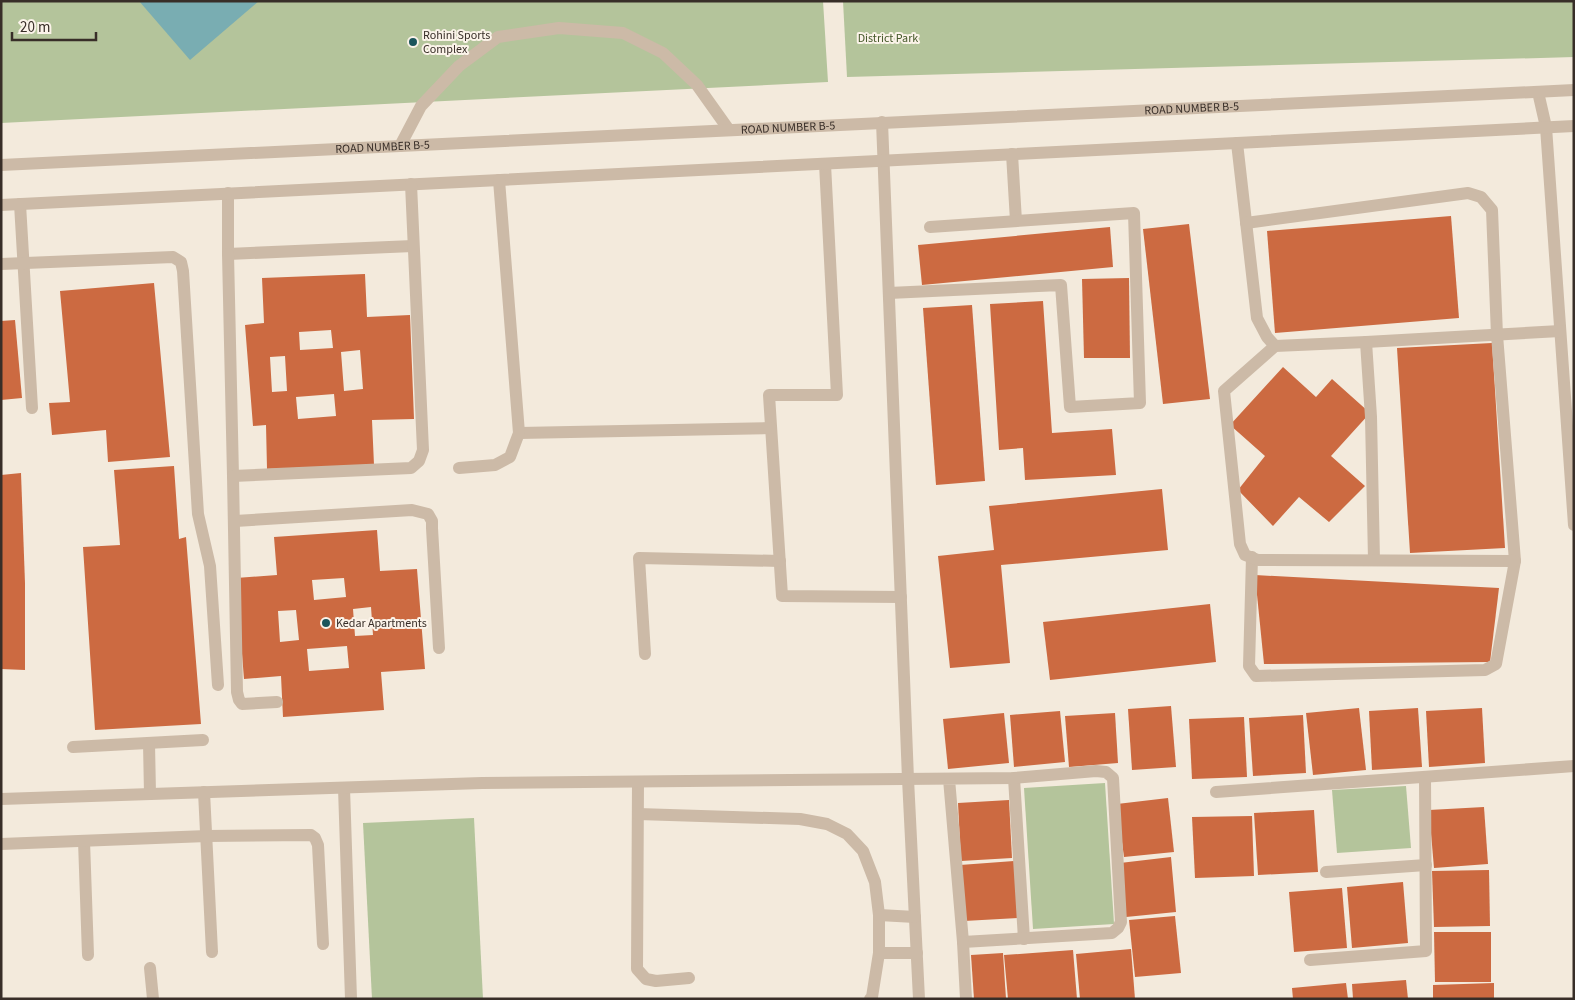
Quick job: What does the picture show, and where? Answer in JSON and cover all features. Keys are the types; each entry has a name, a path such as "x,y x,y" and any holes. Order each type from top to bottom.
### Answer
{"street":[{"path":"400,146 421,106 459,66 498,37 559,28 622,33 663,53 697,85 729,130"},
{"name":"ROAD NUMBER B-5","path":"1,165 1574,90"},
{"path":"1538,92 1546,127 1574,525"},
{"path":"882,122 908,779 919,999"},
{"path":"1,205 1574,126"},
{"path":"1237,143 1257,318 1267,337 1276,346"},
{"path":"1012,154 1016,221"},
{"path":"825,164 836,395 769,396 782,596 901,597"},
{"path":"459,468 495,465 510,457 519,434 499,180"},
{"path":"233,476 411,468 419,461 423,450 410,184"},
{"path":"228,193 237,692 242,704 277,702"},
{"path":"1246,224 1468,193 1481,197 1492,210 1497,335 1515,561 1496,664 1485,670 1256,676 1249,666 1252,558"},
{"path":"20,204 32,408"},
{"path":"889,293 1061,285 1070,407 1140,403 1134,214 930,227"},
{"path":"228,254 413,246"},
{"path":"1,264 173,257 181,262 198,514 210,566 218,685"},
{"path":"1515,561 1258,560 1245,555 1240,544 1224,391 1276,346 1560,331"},
{"path":"1366,342 1371,417 1374,560"},
{"path":"519,434 771,428"},
{"path":"235,521 412,510 428,514 432,521 438,648"},
{"path":"645,654 639,558 780,561"},
{"path":"73,747 203,740"},
{"path":"149,743 150,794"},
{"path":"1216,792 1574,766"},
{"path":"1,799 482,783 1014,778 1096,772 1106,772 1113,778 1121,922 1118,928 1112,933 963,942"},
{"path":"1310,960 1426,951 1425,777"},
{"path":"1014,778 1024,939"},
{"path":"949,779 966,999"},
{"path":"638,782 637,970 646,979 656,981 689,978"},
{"path":"344,788 351,999"},
{"path":"204,792 212,952"},
{"path":"638,814 800,819 827,824 847,834 863,851 875,882 879,915 879,953 872,997 870,999"},
{"path":"1,844 207,836 311,835 316,838 318,845 323,944"},
{"path":"84,841 88,956"},
{"path":"1326,872 1426,865"},
{"path":"879,915 915,917"},
{"path":"879,953 917,953"},
{"path":"150,968 153,999"}],"green space":[{"name":"Rohini Sports Complex","path":"1,1 823,1 828,82 1,123"},
{"name":"District Park","path":"843,1 1574,1 1574,57 847,77"},
{"path":"1105,783 1114,924 1033,929 1024,788"},
{"path":"1406,786 1411,848 1337,853 1332,790"},
{"path":"474,818 483,999 372,999 363,823"}],"water":[{"path":"139,1 259,1 190,60"}],"building":[{"path":"1451,216 1459,318 1275,333 1267,231"},
{"path":"1189,224 1210,399 1163,404 1143,229"},
{"path":"1110,227 1113,267 922,285 918,245"},
{"path":"365,274 367,317 410,315 414,419 372,420 374,465 267,469 266,425 253,426 245,325 264,323 262,278","holes":["331,330 333,348 300,350 299,332","360,350 363,389 344,391 341,352","285,356 287,391 272,392 270,357","334,394 336,416 298,419 296,397"]},
{"path":"1129,278 1130,358 1084,358 1082,279"},
{"path":"154,283 170,457 108,462 106,430 52,435 49,403 70,402 60,291"},
{"path":"1043,301 1052,433 1112,429 1116,475 1025,480 1023,448 999,450 990,304"},
{"path":"972,305 985,481 936,485 923,308"},
{"path":"15,320 22,398 1,400 1,321"},
{"path":"1492,343 1505,548 1410,553 1397,348"},
{"path":"1283,367 1316,397 1332,379 1370,413 1331,456 1365,486 1329,522 1299,497 1273,526 1238,490 1265,456 1230,425"},
{"path":"174,466 179,539 186,537 201,724 95,730 83,547 120,545 114,470"},
{"path":"21,473 25,583 25,670 1,669 1,475"},
{"path":"1162,489 1168,550 1001,565 1010,663 950,668 938,556 994,550 989,506"},
{"name":"Kedar Apartments","path":"377,530 380,571 417,569 425,669 381,672 384,710 283,717 281,676 244,679 236,578 277,575 274,537","holes":["344,578 346,597 314,600 312,580","371,607 373,635 355,636 353,609","296,610 299,640 280,642 278,611","347,646 349,668 309,671 307,649"]},
{"path":"1255,575 1499,588 1490,662 1264,664"},
{"path":"1210,604 1216,662 1050,680 1043,622"},
{"path":"1171,706 1176,767 1132,770 1128,709"},
{"path":"1359,708 1366,770 1313,775 1306,713"},
{"path":"1418,708 1422,767 1372,770 1369,711"},
{"path":"1482,708 1485,763 1429,767 1426,711"},
{"path":"1060,711 1065,762 1014,767 1010,715"},
{"path":"1004,713 1009,763 948,769 943,719"},
{"path":"1115,713 1118,763 1069,767 1065,716"},
{"path":"1303,715 1306,773 1253,776 1249,718"},
{"path":"1244,717 1247,777 1192,779 1189,719"},
{"path":"1168,798 1174,852 1124,857 1117,804"},
{"path":"1009,800 1012,858 961,861 958,803"},
{"path":"1484,807 1488,864 1434,868 1429,810"},
{"path":"1314,810 1318,872 1258,875 1254,813"},
{"path":"1252,816 1254,876 1195,878 1192,817"},
{"path":"1171,857 1176,912 1126,917 1120,863"},
{"path":"1014,861 1018,918 964,921 960,865"},
{"path":"1489,870 1490,926 1434,927 1432,871"},
{"path":"1403,882 1408,943 1352,948 1347,887"},
{"path":"1342,888 1347,948 1294,952 1289,892"},
{"path":"1175,916 1181,973 1135,977 1129,920"},
{"path":"1434,932 1491,932 1491,982 1435,982"},
{"path":"1131,949 1135,999 1080,999 1076,954"},
{"path":"1073,950 1077,999 1008,999 1004,955"},
{"path":"1003,953 1006,999 974,999 971,955"},
{"path":"1406,980 1408,999 1353,999 1352,984"},
{"path":"1346,983 1348,999 1293,999 1292,988"},
{"path":"1494,983 1494,999 1433,999 1433,985"}],"place":[{"name":"Rohini Sports Complex","path":"413,42"},
{"name":"Kedar Apartments","path":"326,623"}]}
